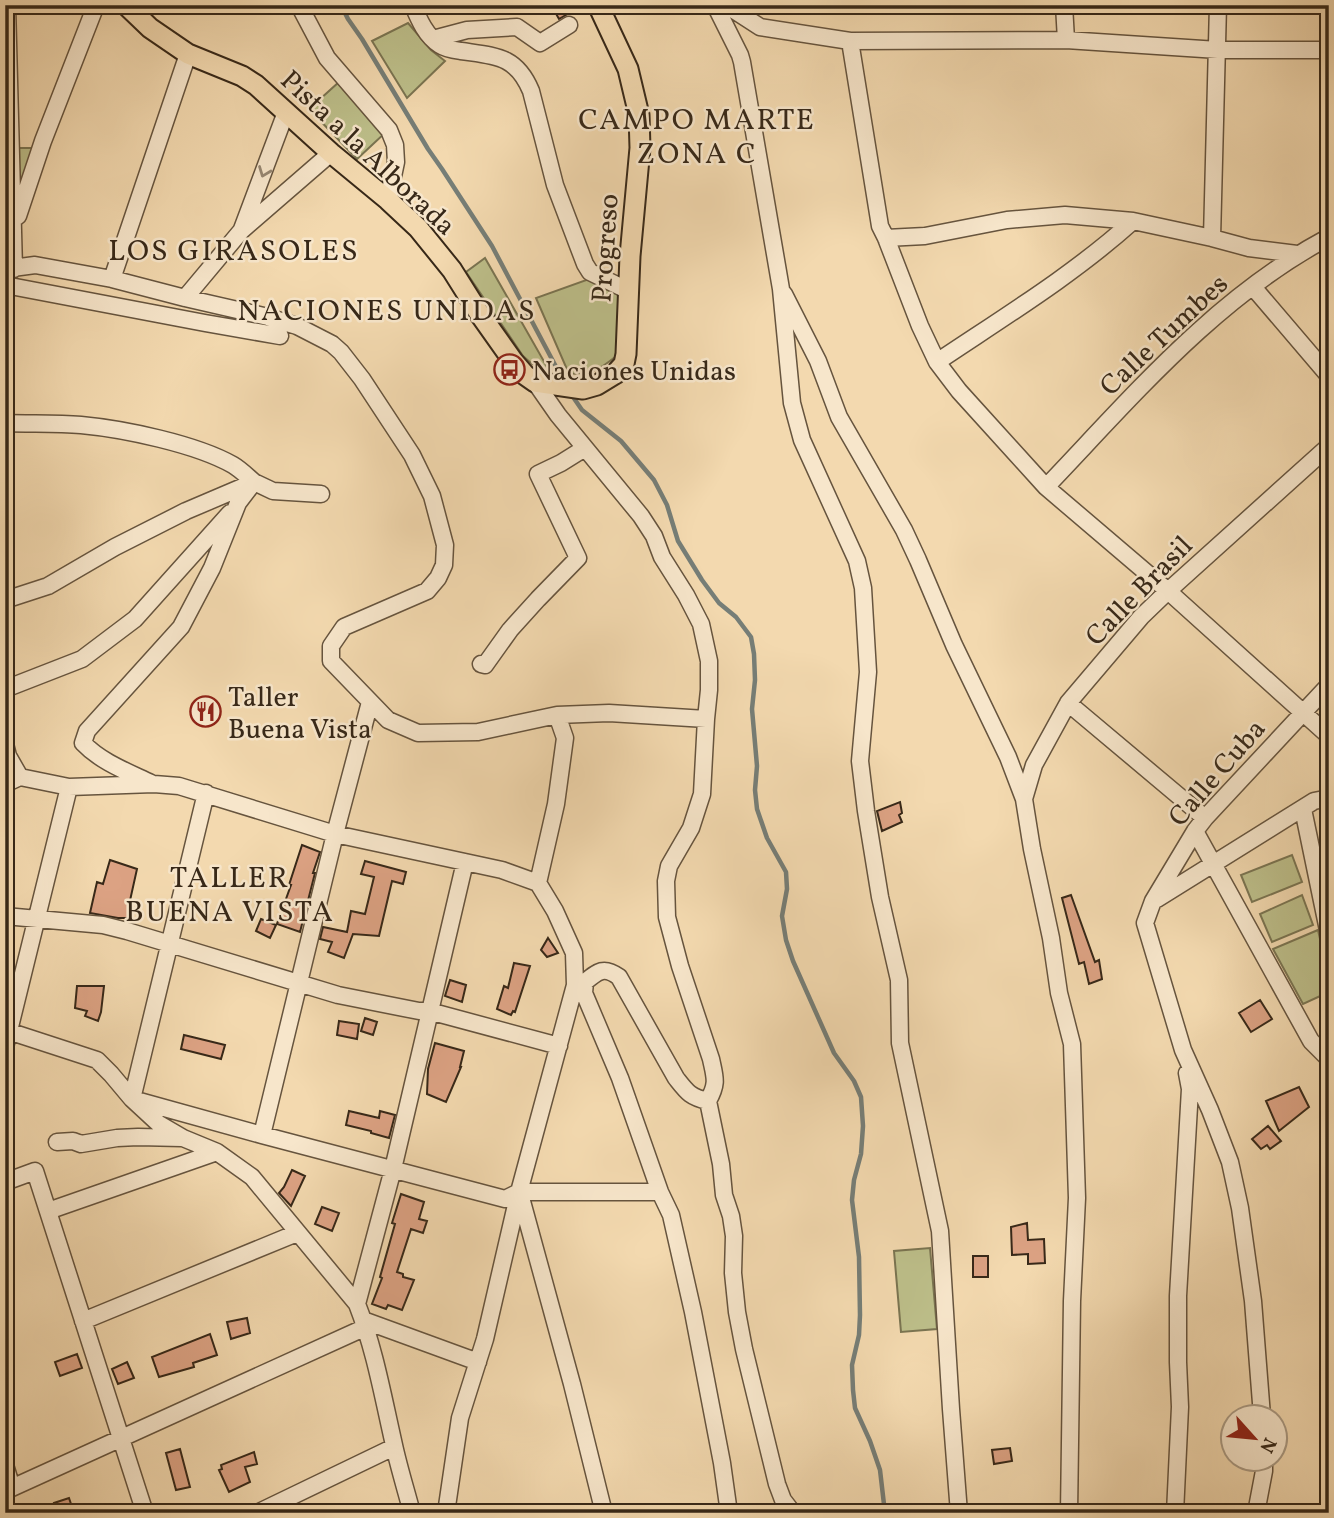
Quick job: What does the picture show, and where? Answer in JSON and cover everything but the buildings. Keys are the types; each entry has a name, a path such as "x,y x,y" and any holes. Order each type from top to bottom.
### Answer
{"main road":[{"name":"Pista a la Alborada","path":"126,5 150,27 188,54 242,76 256,85 388,200 418,228 452,270 513,361 535,382"},
{"name":"Progreso","path":"535,382 583,389 597,385 615,374 624,364 626,354 630,256 640,148 639,115 626,62 598,5"}],"street":[{"path":"7,5 8,141 14,251"},
{"path":"96,5 18,212 14,251 9,269 34,265 112,279 268,317 297,326 332,344 341,352 394,425 412,455 432,496 445,545 444,565 427,591 344,626 331,646 331,661 388,720 418,733 478,733 557,715 609,713 706,719"},
{"path":"299,5 327,58 389,130 395,145 396,162 388,200"},
{"path":"413,5 429,37 441,46 487,54 518,68 531,92 555,185 585,264 590,272 629,291"},
{"path":"1064,5 1066,40"},
{"path":"1212,238 1219,5"},
{"path":"724,6 760,27 850,41 1066,40 1218,50 1329,50"},
{"path":"724,6 740,55 781,289 792,403 802,440 857,561 863,588 868,672 860,761 880,897 899,979 900,1043 940,1231 959,1513"},
{"path":"433,39 467,30 517,27 540,43 569,26"},
{"path":"850,41 880,226 937,362 959,391 1046,487 1168,591 1329,736"},
{"path":"112,279 188,54"},
{"path":"241,231 286,112"},
{"path":"8,141 43,141"},
{"path":"185,298 241,231 331,153"},
{"path":"886,237 925,236 1007,220 1065,215 1133,221 1249,248 1297,254"},
{"path":"937,362 1048,288 1112,241 1133,221"},
{"name":"Calle Tumbes","path":"1046,487 1167,360 1213,317 1297,254 1329,237"},
{"path":"5,285 280,336"},
{"path":"1253,287 1329,376"},
{"path":"781,289 818,361 839,417 904,530 954,645 1008,757 1024,799 1059,993 1072,1044 1077,1198 1072,1301 1069,1513"},
{"path":"535,382 641,516 701,624 709,661 702,794 691,828 669,866 666,881 667,917 713,1067 715,1088 708,1101 734,1236 733,1273 744,1349 777,1484 783,1500 793,1513"},
{"path":"5,423 81,425 123,432 212,455 235,466 254,482 272,491 321,494"},
{"name":"Calle Brasil","path":"1024,799 1034,765 1068,703 1141,617 1329,446"},
{"path":"481,663 485,665 510,630 578,558 538,474 585,448"},
{"path":"5,689 82,659 135,619 254,482"},
{"path":"5,600 48,586 115,547 187,511 254,482"},
{"path":"154,784 111,764 83,743 87,731 181,627 212,568 238,503"},
{"name":"Calle Cuba","path":"1153,901 1200,824 1329,685"},
{"path":"262,1135 370,702"},
{"path":"1068,703 1200,824 1213,863 1311,1041 1329,1059"},
{"path":"538,883 556,804 565,738 557,715"},
{"path":"5,744 13,781 69,787 154,784 179,786 335,834 502,870 538,883 574,953 584,993 620,1078 660,1192 671,1215 693,1312 729,1513"},
{"path":"69,787 6,1036 97,1060 159,1124 183,1138 217,1152 252,1177 357,1304 365,1323 381,1383 394,1447 412,1513"},
{"path":"132,1098 206,793"},
{"path":"1261,1402 1253,1301 1240,1208 1230,1162 1184,1050 1145,923 1153,901 1314,801 1329,798"},
{"path":"1303,808 1329,935"},
{"path":"357,1304 393,1169 465,862"},
{"path":"5,916 103,925 338,995 429,1011 559,1046"},
{"path":"446,1513 460,1418 485,1339 519,1192 575,985 580,976 597,971 610,971 619,977 676,1078 695,1098 708,1101"},
{"path":"1175,1513 1180,1407 1178,1296 1190,1090 1184,1050"},
{"path":"132,1098 505,1199 519,1192 660,1192"},
{"path":"57,1142 81,1144 138,1136 183,1138"},
{"path":"48,1211 217,1152"},
{"path":"5,1182 35,1171 145,1513"},
{"path":"519,1192 604,1513"},
{"path":"83,1321 297,1233"},
{"path":"5,1465 9,1490 365,1323 478,1362"},
{"path":"257,1513 394,1447"},
{"path":"1256,1513 1264,1472"}],"green space":[{"path":"408,23 431,50 445,61 407,98 372,41"},
{"path":"339,82 386,132 357,159 309,109"},
{"path":"16,148 37,148 18,198"},
{"path":"485,258 550,372 532,364 523,356 466,272"},
{"path":"589,279 621,294 619,354 597,370 569,374 536,298"},
{"path":"1292,855 1302,882 1252,902 1241,875"},
{"path":"1302,895 1313,925 1272,942 1260,914"},
{"path":"1318,930 1329,979 1329,992 1303,1004 1273,949"},
{"path":"930,1248 937,1329 901,1332 894,1251"}],"waterway":[{"path":"341,5 428,149 492,246 563,380"},
{"path":"571,394 582,410 621,441 654,480 667,505 678,541 702,580 719,603 736,617 751,637 755,680 752,709 757,766 757,809 767,838 786,872 787,889 782,916 786,940 834,1053 854,1081 861,1097 861,1154 852,1200 859,1257 860,1315 859,1335 852,1365 853,1390 855,1408 880,1470 885,1513"}],"place":[{"name":"Naciones Unidas","path":"509,370"},
{"name":"Taller Buena Vista","path":"205,712"}],"district":[{"name":"CAMPO MARTE ZONA C","path":"697,136"},
{"name":"LOS GIRASOLES","path":"234,250"},
{"name":"NACIONES UNIDAS","path":"387,310"},
{"name":"TALLER BUENA VISTA","path":"230,894"}]}
